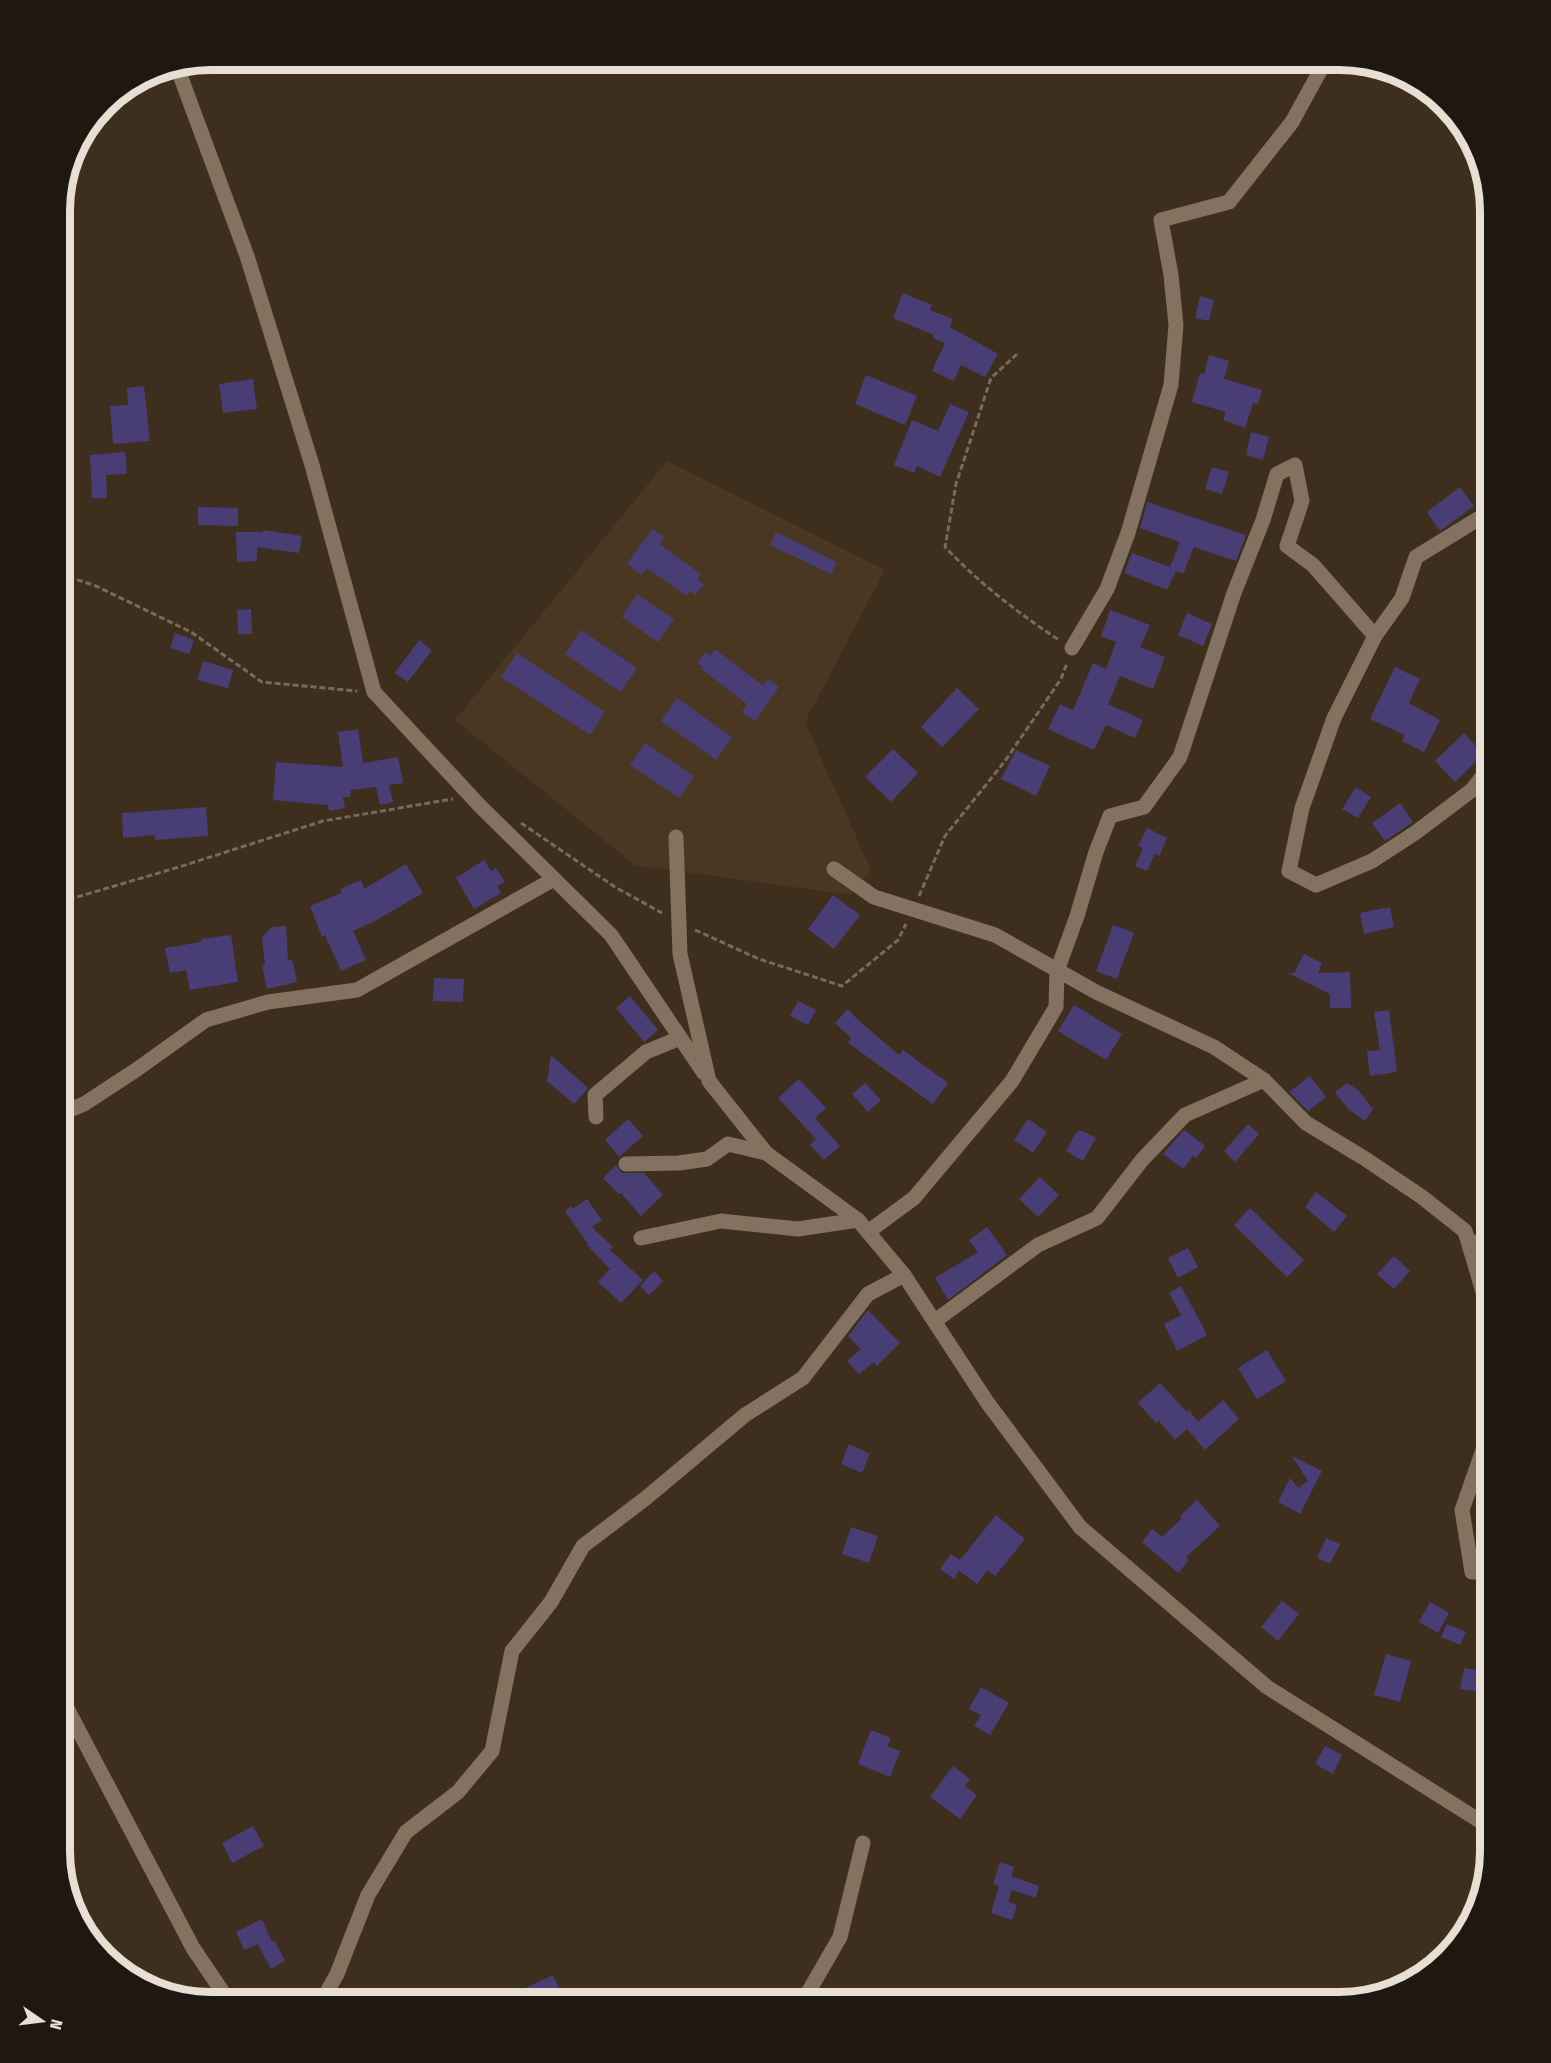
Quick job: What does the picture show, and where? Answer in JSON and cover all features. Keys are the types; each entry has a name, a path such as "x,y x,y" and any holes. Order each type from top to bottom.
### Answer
{"street":[{"path":"1072,648 1107,589 1128,533 1171,385 1176,325 1171,275 1161,220 1229,202 1292,122 1320,71"},
{"path":"180,74 247,256 312,465 374,693 471,796 610,934 710,1081 766,1154 863,1226 904,1275 987,1402 1080,1527 1266,1687 1480,1821"},
{"path":"641,1238 721,1221 798,1229 863,1226 914,1198 1012,1081 1056,1007 1058,971 1096,852 1110,816 1144,807 1180,757 1234,593 1263,520 1276,474 1294,465 1302,501 1287,546 1313,565 1375,636"},
{"path":"1480,518 1416,557 1402,598 1375,636 1334,718 1302,808 1289,871 1316,885 1372,861 1415,833 1473,790 1480,780"},
{"path":"676,837 681,954 710,1081"},
{"path":"834,869 874,897 994,935 1096,992 1214,1047 1264,1080 1306,1123 1422,1197 1465,1231 1480,1282"},
{"path":"70,1110 84,1104 136,1070 206,1020 268,1002 357,990 554,879"},
{"path":"596,1117 595,1095 646,1052 680,1038"},
{"path":"934,1321 1038,1245 1097,1218 1142,1160 1185,1115 1264,1080"},
{"path":"626,1164 679,1163 706,1159 729,1144 766,1154"},
{"path":"1467,1238 1480,1249"},
{"path":"327,1992 337,1974 368,1895 406,1832 458,1792 492,1751 512,1651 551,1602 583,1546 646,1498 745,1415 803,1378 867,1294 904,1275"},
{"path":"1480,1461 1462,1510 1472,1572 1480,1572"},
{"path":"70,1714 193,1948 223,1992"},
{"path":"808,1992 840,1937 863,1843"}],"path":[{"path":"512,818 532,828 615,887 679,923 759,959 842,986 898,940 945,836 1005,761 1055,688 1061,679 1072,648 1032,622 967,570 945,547 956,484 991,378 1017,354"},
{"path":"71,578 96,586 191,632 262,682 374,693"},
{"path":"71,899 323,821 471,796"}],"shaded area":[{"path":"667,461 885,570 805,722 871,870 851,895 635,865 455,720"}],"building":[{"path":"903,293 932,305 930,310 953,319 950,327 998,354 985,377 961,365 954,381 932,371 945,343 933,338 934,335 893,318"},
{"path":"1200,296 1214,300 1209,321 1195,318"},
{"path":"1209,355 1229,361 1224,379 1262,390 1258,404 1253,403 1245,428 1223,420 1226,412 1192,402 1200,373 1204,374"},
{"path":"866,375 917,396 905,425 855,404"},
{"path":"253,379 257,409 223,413 219,384"},
{"path":"144,386 150,441 113,444 110,406 128,405 127,388"},
{"path":"950,404 969,412 940,477 917,466 914,473 894,465 912,420 938,431"},
{"path":"1251,432 1269,437 1263,460 1246,455"},
{"path":"125,452 127,474 106,475 107,498 92,498 90,455"},
{"path":"1212,467 1229,472 1222,494 1205,489"},
{"path":"1460,487 1474,506 1440,531 1427,512"},
{"path":"1147,502 1246,535 1236,561 1194,547 1183,574 1176,571 1167,590 1124,573 1132,553 1170,567 1180,542 1140,528"},
{"path":"198,507 238,508 238,526 198,525"},
{"path":"652,529 664,537 659,544 701,574 697,579 704,584 695,595 690,591 687,596 647,568 642,575 627,564"},
{"path":"263,530 302,536 299,553 257,547 257,561 237,562 236,532 263,532"},
{"path":"776,532 837,562 831,574 770,545"},
{"path":"637,594 674,619 658,642 622,617"},
{"path":"251,609 252,634 238,634 237,610"},
{"path":"1110,610 1150,625 1140,647 1165,657 1153,689 1120,676 1108,704 1143,720 1135,738 1106,725 1094,750 1048,729 1060,704 1073,710 1093,663 1106,669 1116,642 1101,636"},
{"path":"1187,613 1212,624 1203,646 1178,635"},
{"path":"581,630 637,668 621,692 565,654"},
{"path":"175,633 194,640 189,654 170,648"},
{"path":"419,640 432,650 408,682 395,673"},
{"path":"715,649 763,686 768,679 779,687 755,721 742,712 747,704 701,669 703,667 697,663 705,652 710,656"},
{"path":"517,653 605,712 590,735 501,677"},
{"path":"203,661 233,670 228,688 197,680"},
{"path":"1395,667 1420,679 1409,703 1440,720 1424,752 1402,741 1405,735 1370,719"},
{"path":"957,688 979,709 942,747 921,727"},
{"path":"677,698 732,737 716,760 661,721"},
{"path":"358,729 363,763 398,757 403,783 389,785 393,802 380,805 376,787 351,790 350,797 343,797 345,808 329,811 328,805 273,800 276,762 343,767 338,732"},
{"path":"1464,733 1480,751 1480,757 1455,782 1435,761"},
{"path":"645,743 694,776 679,798 630,765"},
{"path":"893,749 918,773 891,802 865,777"},
{"path":"1016,750 1050,766 1036,796 1001,779"},
{"path":"1356,787 1371,797 1358,818 1342,809"},
{"path":"1400,803 1413,822 1385,841 1372,823"},
{"path":"206,807 208,836 155,840 155,835 123,838 122,813"},
{"path":"1147,828 1167,838 1159,856 1155,854 1147,871 1135,866 1143,848 1138,846"},
{"path":"484,860 491,871 496,868 505,882 497,886 501,893 474,909 456,878"},
{"path":"406,864 423,893 353,931 366,960 341,971 325,935 322,937 310,906 342,893 340,889 361,880 364,889"},
{"path":"833,895 860,915 834,949 808,929"},
{"path":"1390,907 1394,927 1364,934 1360,913"},
{"path":"1113,925 1134,933 1117,979 1096,971"},
{"path":"286,926 288,960 292,959 297,982 267,989 262,965 265,964 262,937 272,927"},
{"path":"231,935 238,982 190,990 186,970 170,973 165,948 201,942 201,939"},
{"path":"1304,954 1322,963 1318,973 1350,972 1351,1008 1330,1008 1330,994 1288,973 1294,973"},
{"path":"434,978 464,979 463,1002 433,1001"},
{"path":"630,996 658,1030 644,1042 616,1008"},
{"path":"798,1001 816,1010 808,1025 790,1016"},
{"path":"1074,1005 1122,1034 1106,1060 1058,1031"},
{"path":"848,1009 899,1055 903,1050 948,1083 933,1104 848,1043 851,1038 835,1023"},
{"path":"1389,1010 1397,1072 1370,1076 1367,1051 1380,1050 1374,1012"},
{"path":"551,1055 588,1088 574,1104 547,1081"},
{"path":"1310,1076 1326,1097 1308,1111 1289,1092"},
{"path":"799,1079 826,1108 815,1118 840,1146 824,1160 810,1145 816,1139 778,1098"},
{"path":"865,1083 881,1100 868,1112 852,1094"},
{"path":"1347,1083 1358,1090 1373,1109 1365,1121 1348,1109 1335,1092"},
{"path":"628,1119 643,1136 619,1157 605,1140"},
{"path":"1028,1119 1047,1132 1033,1153 1014,1140"},
{"path":"1248,1124 1259,1134 1235,1162 1224,1151"},
{"path":"1184,1130 1205,1146 1183,1169 1163,1154"},
{"path":"1077,1131 1083,1131 1096,1138 1083,1161 1066,1151"},
{"path":"616,1165 622,1173 644,1173 663,1195 641,1216 621,1193 619,1194 603,1178"},
{"path":"1040,1177 1059,1195 1038,1217 1019,1199"},
{"path":"1316,1192 1347,1216 1334,1232 1305,1207"},
{"path":"587,1199 602,1220 592,1227 613,1247 610,1250 643,1280 621,1303 598,1282 610,1269 587,1245 565,1211 571,1206 573,1209"},
{"path":"1250,1208 1304,1260 1287,1277 1234,1225"},
{"path":"987,1227 1007,1255 948,1300 935,1278 978,1252 969,1240"},
{"path":"1188,1248 1198,1267 1178,1278 1168,1258"},
{"path":"1394,1256 1410,1271 1394,1289 1377,1274"},
{"path":"654,1271 663,1281 649,1295 640,1286"},
{"path":"1181,1286 1207,1335 1177,1351 1164,1324 1181,1315 1169,1293"},
{"path":"868,1310 900,1343 877,1366 874,1362 859,1374 847,1361 861,1349 848,1336"},
{"path":"1267,1350 1286,1381 1257,1399 1238,1368"},
{"path":"1160,1383 1187,1412 1189,1410 1198,1422 1223,1400 1239,1419 1205,1450 1187,1429 1175,1440 1159,1421 1156,1423 1138,1403"},
{"path":"849,1444 870,1454 862,1473 841,1464"},
{"path":"1292,1456 1322,1471 1300,1514 1278,1502 1290,1478 1298,1488 1308,1481"},
{"path":"1197,1500 1220,1526 1186,1557 1189,1560 1178,1573 1142,1542 1152,1529 1162,1537"},
{"path":"996,1515 1025,1539 995,1576 987,1570 977,1584 959,1571 954,1579 940,1569 951,1554 960,1560"},
{"path":"851,1527 878,1536 869,1563 842,1554"},
{"path":"1326,1538 1340,1544 1330,1564 1317,1558"},
{"path":"1282,1601 1299,1614 1278,1641 1261,1627"},
{"path":"1430,1602 1449,1613 1438,1633 1419,1622"},
{"path":"1447,1624 1466,1632 1460,1645 1441,1637"},
{"path":"1386,1654 1411,1661 1400,1702 1374,1695"},
{"path":"1464,1668 1480,1670 1480,1692 1460,1689"},
{"path":"981,1687 1009,1703 990,1735 974,1726 981,1715 969,1709"},
{"path":"871,1730 891,1738 887,1746 900,1751 890,1777 858,1764"},
{"path":"1325,1746 1342,1755 1333,1774 1315,1764"},
{"path":"953,1766 970,1779 965,1786 977,1795 960,1819 930,1797"},
{"path":"253,1826 264,1846 232,1863 222,1843"},
{"path":"1000,1862 1014,1867 1011,1876 1039,1886 1036,1898 1012,1890 1008,1902 1017,1905 1012,1920 991,1913 999,1886 993,1884"},
{"path":"262,1919 272,1942 275,1941 285,1961 271,1969 258,1944 244,1950 236,1932"},
{"path":"553,1975 561,1992 524,1992 523,1989"}]}
